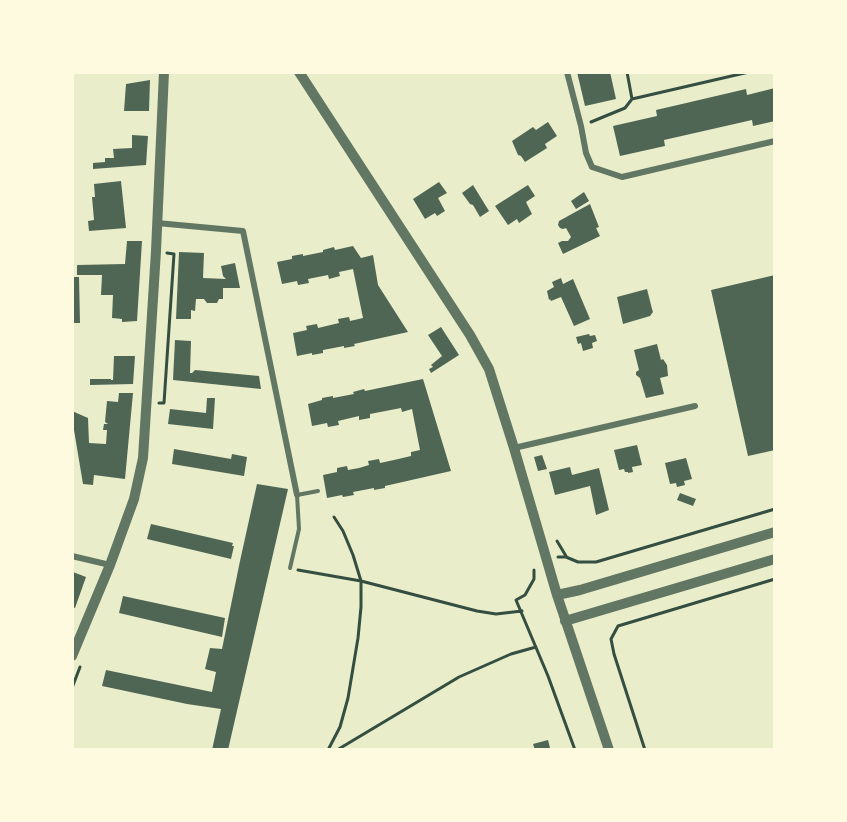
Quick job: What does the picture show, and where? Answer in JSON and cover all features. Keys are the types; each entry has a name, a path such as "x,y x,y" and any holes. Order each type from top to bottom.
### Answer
{"street":[{"path":"72,657 134,499 143,458 164,72"},
{"path":"299,72 470,335 489,369 565,621 609,750"},
{"path":"567,72 586,153 592,167 622,177 775,141"},
{"path":"157,222 243,231 297,495"},
{"path":"514,448 694,406"},
{"path":"557,595 775,532"},
{"path":"72,556 110,565"},
{"path":"565,621 775,559"}],"lane":[{"path":"290,568 299,529 297,495 318,491"}],"path":[{"path":"627,72 632,99"},
{"path":"581,126 625,108 632,99 749,72"},
{"path":"328,750 340,727 348,698 362,607 361,581 353,555 334,517"},
{"path":"290,568 361,581 477,611 496,614 522,611"},
{"path":"645,750 614,654 611,639 618,626 775,579"},
{"path":"337,750 459,676 510,654 536,647"},
{"path":"72,688 80,667"},
{"path":"548,676 575,750"}],"building":[{"path":"577,72 610,72 616,99 585,106"},
{"path":"150,80 149,111 124,111 126,84"},
{"path":"775,88 775,121 753,126 752,120 664,140 665,146 620,156 613,126 657,116 656,110 746,89 747,95"},
{"path":"548,122 557,136 545,144 547,148 525,162 518,155 512,141 533,127 536,130"},
{"path":"132,135 148,136 146,165 93,169 93,163 105,162 105,158 114,158 113,149 132,148"},
{"path":"121,181 126,228 89,231 88,221 94,220 92,197 95,197 94,184"},
{"path":"439,182 447,193 438,198 445,211 437,216 435,213 425,219 413,199"},
{"path":"473,185 489,211 480,217 462,193"},
{"path":"528,185 535,196 526,202 532,214 519,223 517,219 508,225 495,206"},
{"path":"584,192 589,201 576,209 571,201"},
{"path":"590,204 600,236 563,254 558,243 568,241 571,237 566,228 560,228 559,221"},
{"path":"127,241 142,241 137,321 122,322 122,319 112,318 113,295 101,295 102,275 77,275 77,265 125,264"},
{"path":"353,246 361,258 373,255 378,285 408,332 354,344 355,346 323,350 323,353 297,356 293,333 307,330 306,326 317,324 318,328 339,323 338,319 349,317 350,321 363,318 353,269 339,272 340,276 329,279 328,275 308,279 309,283 298,285 297,281 282,284 277,262 292,259 292,256 323,252 323,250 334,247 335,250"},
{"path":"179,252 204,253 203,278 226,279 221,266 235,263 240,288 223,288 223,299 219,299 217,303 207,303 204,299 196,299 195,311 191,310 191,319 176,319"},
{"path":"775,275 775,450 748,456 711,290"},
{"path":"72,277 79,277 80,323 72,323"},
{"path":"561,278 563,284 573,279 590,319 574,326 561,297 549,300 547,291 554,287 552,282"},
{"path":"647,289 653,312 650,316 623,324 617,297"},
{"path":"441,327 459,355 431,373 429,369 433,367 431,365 442,356 428,335"},
{"path":"589,334 590,336 595,335 597,341 592,343 593,348 583,351 576,337"},
{"path":"175,340 191,341 190,373 195,370 259,376 261,389 173,380"},
{"path":"657,344 661,360 663,359 667,365 668,376 660,378 664,394 646,398 640,378 636,375 639,370 634,350"},
{"path":"114,356 135,356 133,384 90,385 90,379 113,380"},
{"path":"423,379 451,471 385,486 385,488 353,492 354,495 327,498 323,475 337,472 337,468 347,466 348,470 369,465 368,461 379,459 380,463 411,456 411,452 420,450 412,409 402,412 401,408 370,414 370,418 359,420 359,416 338,421 339,425 328,427 327,423 312,426 308,404 322,400 322,398 333,396 333,398 354,394 353,392 364,389 365,391"},
{"path":"119,393 133,393 125,479 94,475 93,485 83,484 72,411 88,418 89,443 106,444 107,430 103,430 104,424 108,424 105,422 107,401 118,402"},
{"path":"207,398 215,398 213,429 168,424 170,409 206,413"},
{"path":"637,445 642,465 632,467 633,472 619,470 614,450"},
{"path":"174,449 231,459 232,454 247,457 244,476 172,464"},
{"path":"542,455 547,469 538,471 534,457"},
{"path":"686,458 692,479 684,481 685,485 677,487 676,483 670,484 665,463"},
{"path":"570,467 572,475 599,468 609,510 596,515 590,486 555,495 549,472"},
{"path":"257,484 288,489 228,750 212,750 221,709 102,686 106,670 212,692 216,672 205,669 210,648 222,649"},
{"path":"680,493 696,499 693,506 677,500"},
{"path":"151,524 233,543 231,559 147,539"},
{"path":"73,572 86,577 75,608 72,607"},
{"path":"123,596 225,618 222,637 119,613"},
{"path":"548,740 550,748 535,750 533,744"}]}
